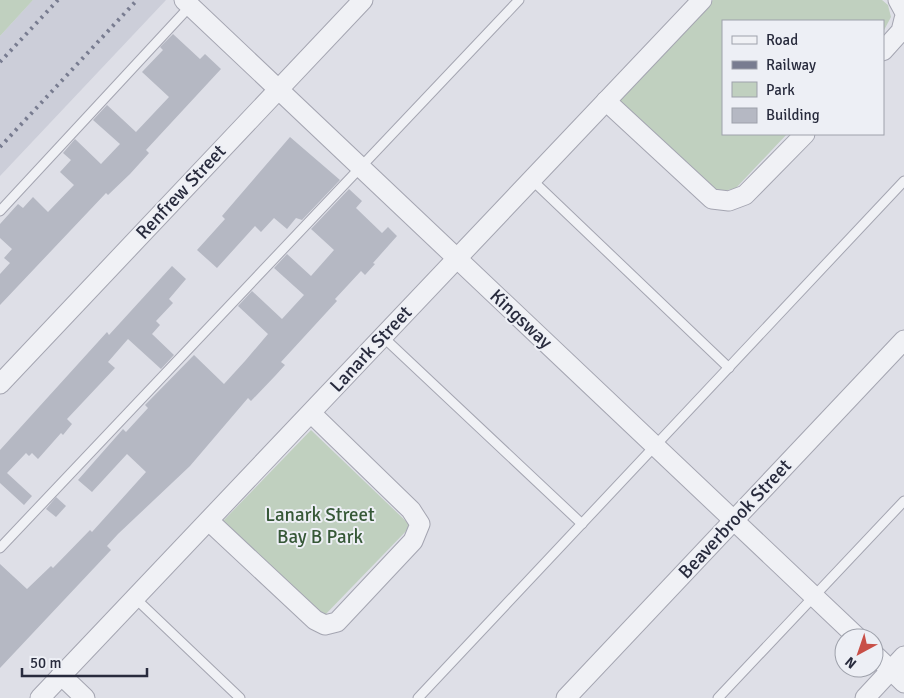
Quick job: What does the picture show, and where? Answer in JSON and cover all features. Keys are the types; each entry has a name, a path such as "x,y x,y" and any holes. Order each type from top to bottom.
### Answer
{"street":[{"name":"Renfrew Street","path":"0,384 363,0"},
{"name":"Lanark Street","path":"40,698 702,0"},
{"path":"898,0 904,11"},
{"name":"Kingsway","path":"190,2 456,258 848,628"},
{"path":"884,50 901,31 904,19"},
{"path":"606,101 712,199 729,201 745,195 804,135"},
{"name":"Beaverbrook Street","path":"566,698 904,340"},
{"path":"208,521 315,620 325,625 337,622 413,541 420,524 412,510 310,413"},
{"path":"864,698 898,676 904,656"},
{"path":"884,663 898,676"},
{"path":"61,676 85,698"}],"lane":[{"path":"0,548 519,0"},
{"path":"0,211 190,2"},
{"path":"531,179 729,368"},
{"path":"418,698 904,181"},
{"path":"382,336 582,524"},
{"path":"718,698 904,501"},
{"path":"135,598 240,698"}],"shaded area":[{"path":"33,0 166,0 0,176 0,36"}],"green space":[{"path":"0,0 33,0 0,36"},
{"path":"713,0 882,0 888,5 891,17 884,30 884,20 722,20 722,135 786,135 736,188 724,191 716,190 618,103"},
{"name":"Lanark Street Bay B Park","path":"311,430 411,526 323,617 223,521"}],"building":[{"path":"173,34 200,59 205,54 221,69 146,150 149,153 130,174 108,195 106,193 0,305 0,274 10,263 4,258 12,249 0,238 0,224 18,204 23,208 33,197 48,212 74,185 60,172 71,160 63,153 75,139 101,164 120,144 93,120 107,105 136,132 169,97 142,72 163,50 160,47"},
{"path":"290,137 340,180 302,220 296,218 287,229 274,218 261,232 255,226 217,268 197,250 225,219 222,216"},
{"path":"349,189 362,201 356,208 382,233 388,227 397,236 365,275 361,271 335,299 337,301 281,362 285,365 275,376 251,401 248,398 190,466 118,534 107,546 111,550 0,668 0,564 27,589 51,566 53,568 90,530 92,532 146,472 127,454 92,492 78,480 123,429 126,432 148,408 145,405 194,355 224,384 268,334 238,306 252,291 282,319 304,295 274,268 287,254 311,276 334,250 311,229"},
{"path":"172,266 186,279 169,299 173,303 156,321 160,325 152,334 174,355 161,369 128,339 108,362 115,368 67,419 72,424 63,435 61,433 38,459 32,453 29,456 26,453 7,473 32,496 24,505 0,483 0,450 107,332 109,335"},
{"path":"56,497 66,506 56,517 46,509"}],"railway":[{"path":"0,62 58,0"},
{"path":"0,147 137,0"}]}
